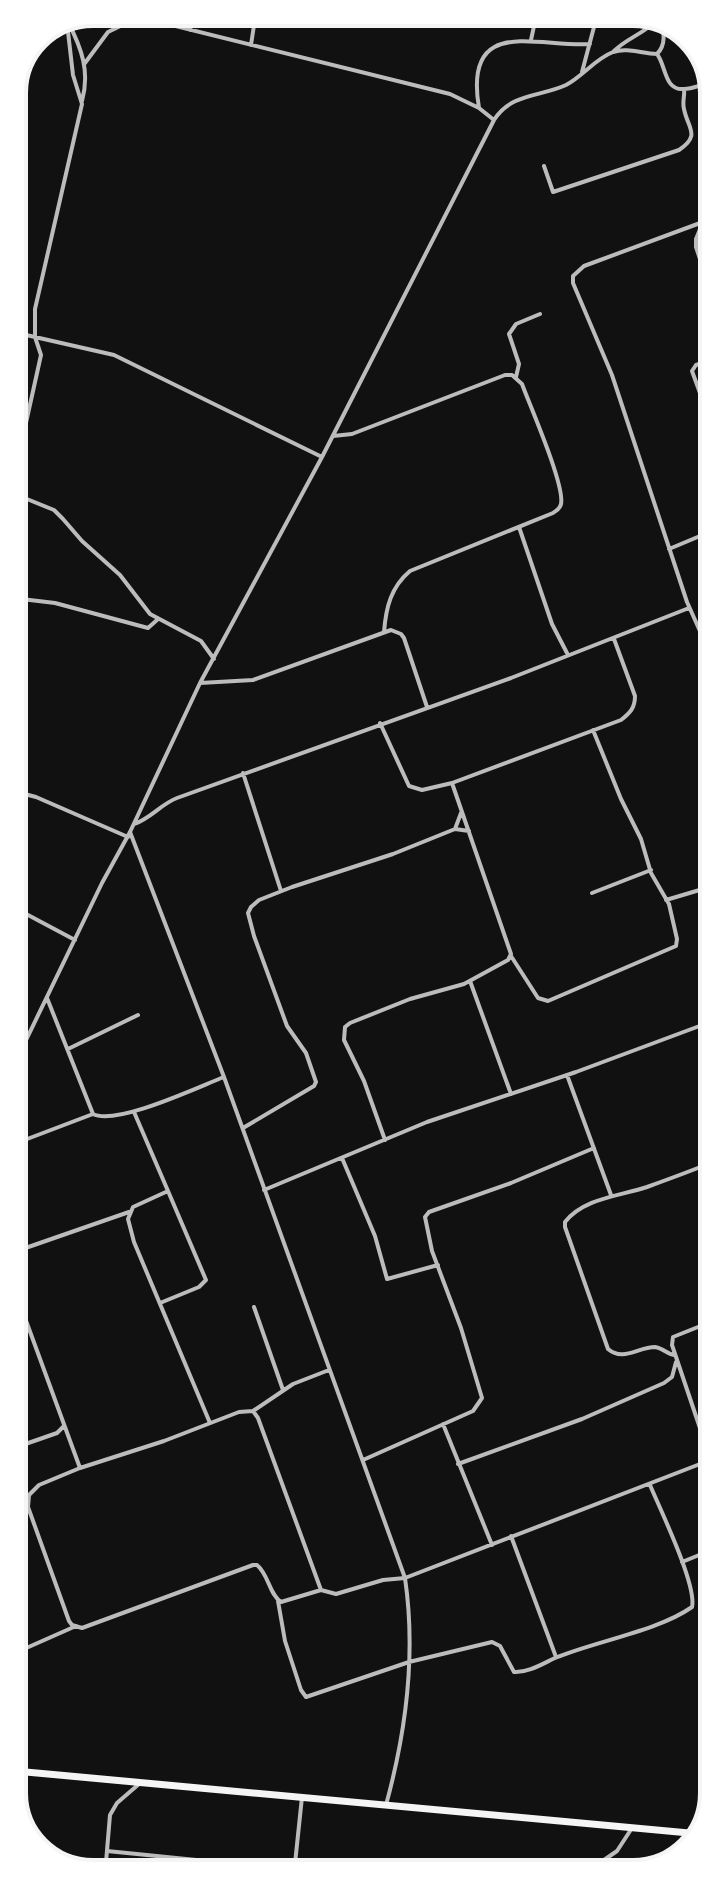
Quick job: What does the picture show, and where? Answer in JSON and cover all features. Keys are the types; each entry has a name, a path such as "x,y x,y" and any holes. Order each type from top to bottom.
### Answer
{"highway":[{"path":"26,1772 686,1833"}],"street":[{"path":"85,64 108,32 120,26"},
{"path":"174,26 450,94 479,108 494,120"},
{"path":"190,30 191,26"},
{"path":"251,45 254,26"},
{"path":"531,40 534,26"},
{"path":"582,72 594,26"},
{"path":"26,1041 200,683 322,457 494,120 509,103 571,83 626,40 648,29"},
{"path":"26,423 40,361 35,337 35,309 86,88 83,54 72,30"},
{"path":"69,31 73,75 82,104"},
{"path":"657,54 662,50 664,34"},
{"path":"479,108 477,80 480,69 488,53 507,42 531,40 590,44"},
{"path":"613,52 625,50 657,54 662,60 668,82 676,89 699,86"},
{"path":"544,166 553,192 679,150 689,143 692,134 684,109 684,89"},
{"path":"700,223 584,266 573,276 612,375 689,608 700,632"},
{"path":"700,229 696,247 700,259"},
{"path":"516,377 519,364 509,334 516,324 540,314"},
{"path":"26,335 114,355 322,457"},
{"path":"700,364 692,371 700,393"},
{"path":"332,436 352,434 505,375 516,377 522,384 557,481 561,503 553,513 410,571 398,581 391,596 384,632"},
{"path":"26,499 54,510 82,541 120,575 157,620 201,641 214,659"},
{"path":"519,526 552,624 568,655"},
{"path":"669,549 700,536"},
{"path":"26,600 55,603 148,628 157,620"},
{"path":"134,824 143,821 162,804 689,608"},
{"path":"200,683 253,680 384,632 397,631 404,638 427,707"},
{"path":"380,723 409,786 422,790 452,783 621,720 631,713 635,696 613,638"},
{"path":"510,955 538,998 548,1001 676,946 672,913 593,730"},
{"path":"243,773 281,891"},
{"path":"385,1140 364,1081 344,1040 345,1027 410,999 470,981 508,960 510,955 510,946 452,783"},
{"path":"26,794 129,834 243,1128 405,1578 410,1622 409,1662 402,1734 386,1805"},
{"path":"455,829 462,811"},
{"path":"243,1128 316,1082 306,1053 287,1026 254,936 248,913 251,907 259,900 281,891 393,854 455,829 469,831"},
{"path":"592,893 651,870"},
{"path":"666,900 700,890"},
{"path":"26,914 75,940"},
{"path":"470,981 511,1094"},
{"path":"47,998 93,1114"},
{"path":"68,1049 138,1015"},
{"path":"264,1190 444,1115 567,1075 700,1026"},
{"path":"567,1075 611,1195"},
{"path":"26,1139 93,1114 104,1118 134,1112 224,1077"},
{"path":"134,1112 206,1280 199,1287 160,1303"},
{"path":"362,1460 473,1411 482,1398 425,1217 429,1212 511,1183 594,1148"},
{"path":"342,1158 375,1236 387,1279 438,1265"},
{"path":"674,1355 658,1347 617,1355 608,1349 565,1222 582,1208 611,1195 641,1189 700,1167"},
{"path":"26,1248 129,1212 168,1191"},
{"path":"129,1212 134,1242 210,1423"},
{"path":"254,1307 283,1390"},
{"path":"26,1321 80,1468"},
{"path":"700,1326 673,1337 672,1345 700,1429"},
{"path":"458,1464 582,1419 664,1383 672,1377 676,1362"},
{"path":"76,1626 69,1621 27,1500 32,1489 80,1468 239,1412 253,1411 283,1390 329,1370"},
{"path":"253,1411 321,1590"},
{"path":"443,1424 492,1545"},
{"path":"26,1444 57,1433 64,1426"},
{"path":"57,1433 69,1438"},
{"path":"278,1601 286,1602 321,1590 336,1594 383,1580 405,1578 700,1464"},
{"path":"26,1648 76,1626 90,1626 257,1565 264,1571 278,1601 285,1641 306,1697 409,1662 495,1642 514,1672 526,1671 692,1607 693,1597 682,1562 650,1485"},
{"path":"510,1536 556,1657"},
{"path":"682,1562 700,1555"},
{"path":"106,1860 113,1809 141,1782"},
{"path":"296,1860 302,1797"},
{"path":"604,1860 617,1851 632,1828"},
{"path":"107,1851 192,1860"}]}
